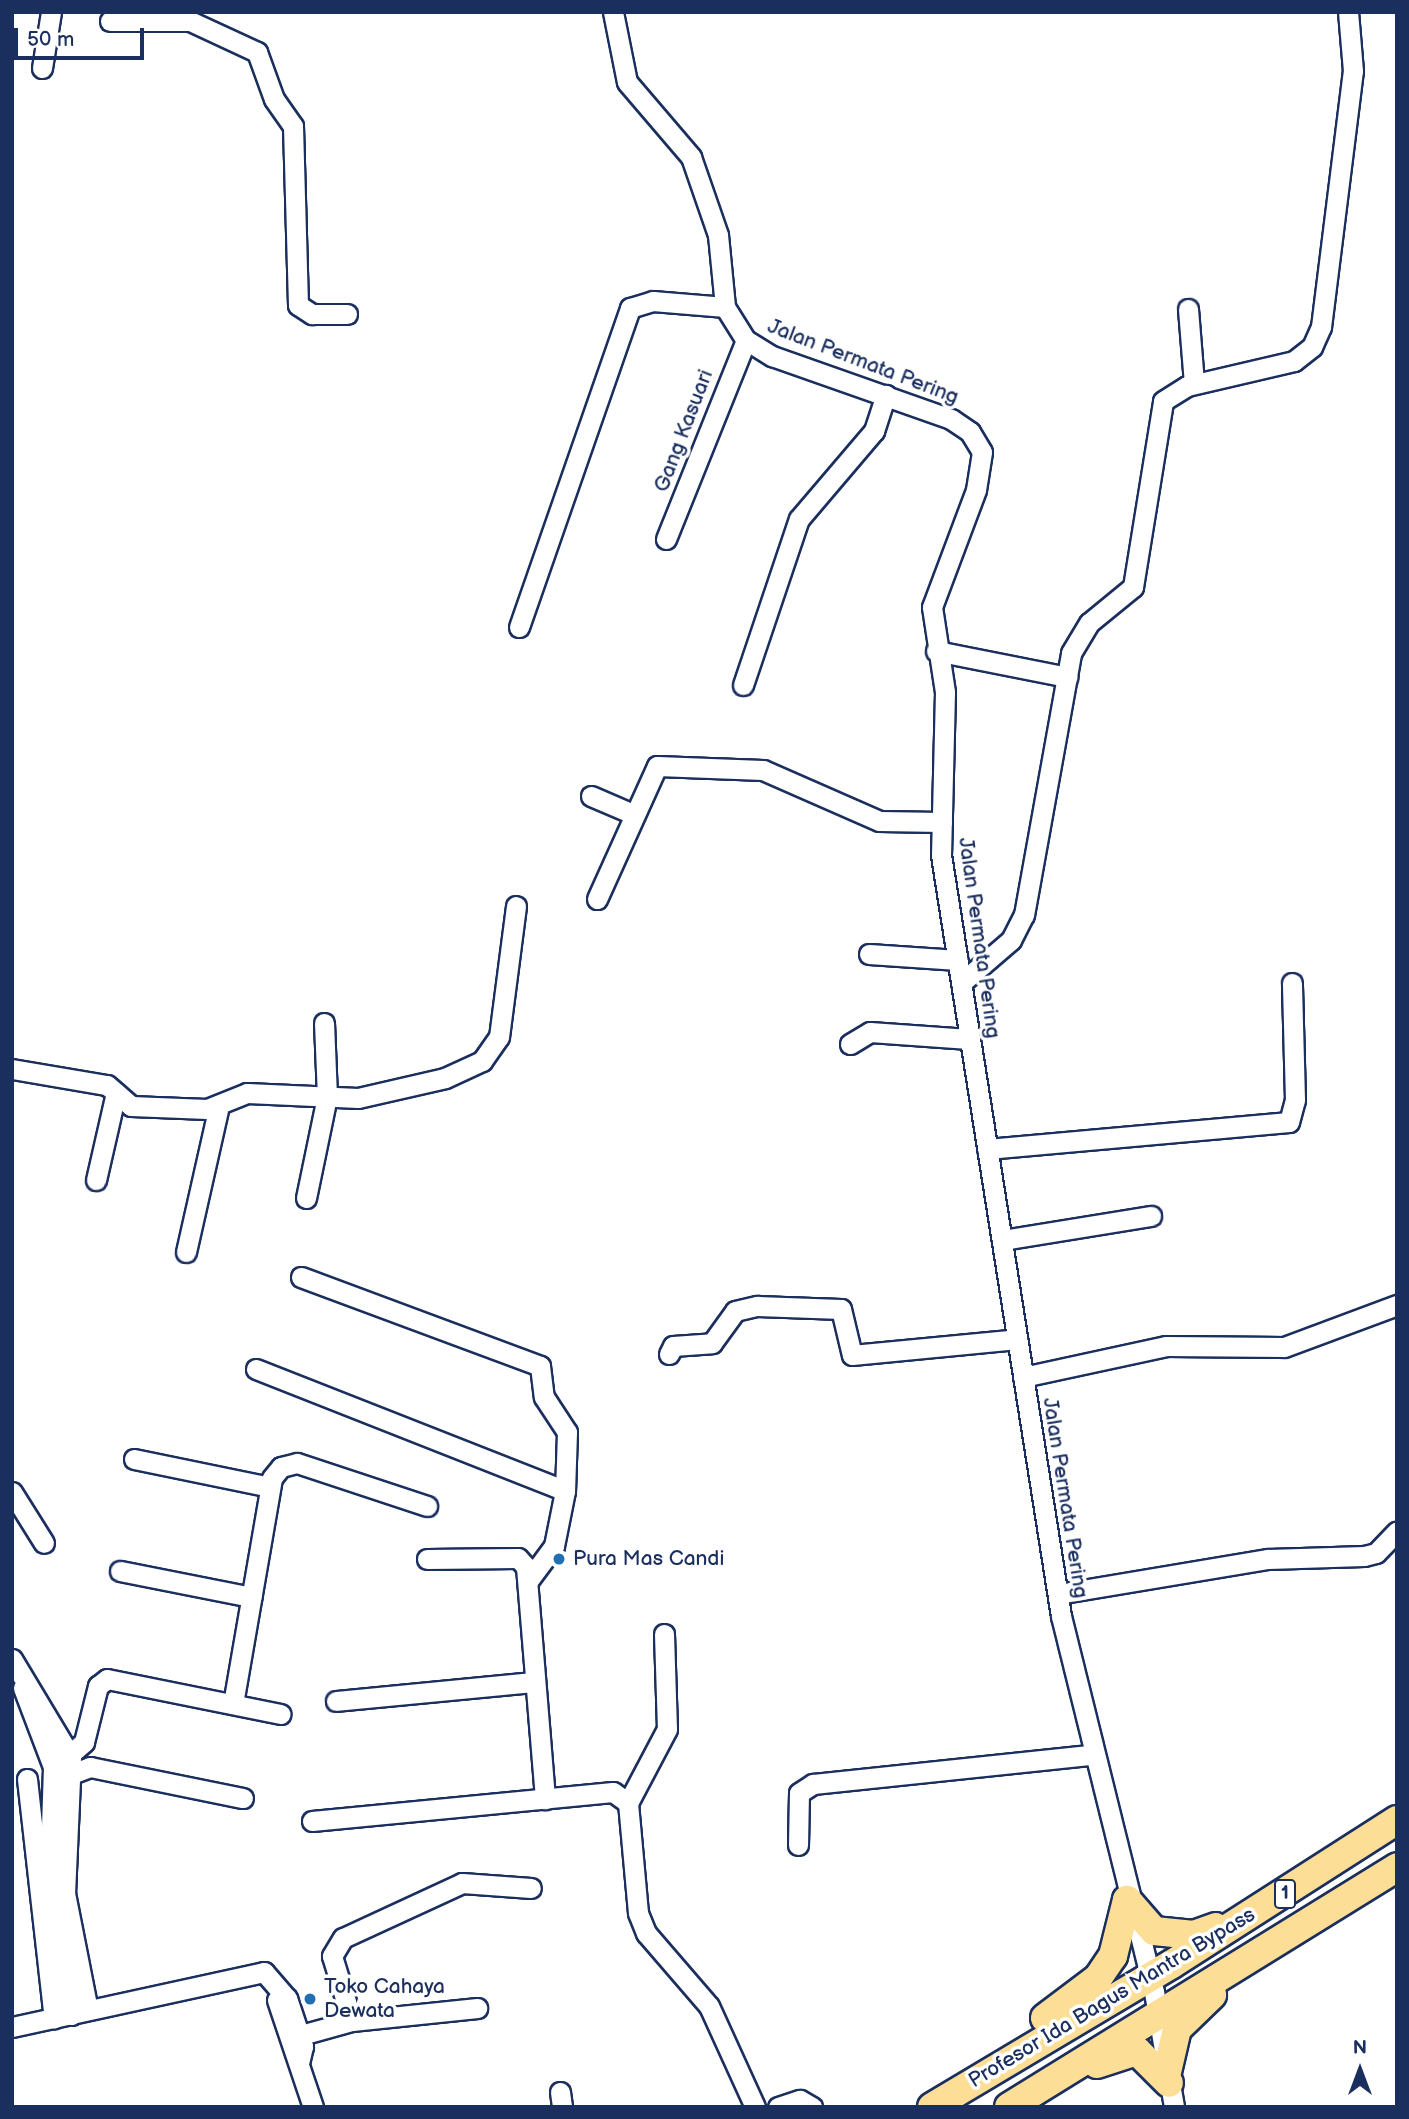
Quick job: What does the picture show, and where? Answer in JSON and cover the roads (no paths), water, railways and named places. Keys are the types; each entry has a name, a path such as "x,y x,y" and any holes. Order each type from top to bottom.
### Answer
{"highway":[{"path":"1127,1900 1154,1931 1206,1932 1397,1812"},
{"name":"Profesor Ida Bagus Mantra Bypass","path":"932,2107 1397,1820"},
{"name":"Profesor Ida Bagus Mantra Bypass","path":"1009,2107 1158,2012 1397,1867"},
{"path":"1170,2087 1177,2029 1189,2013 1397,1875"},
{"path":"913,2107 1098,1978 1119,1943 1127,1900"},
{"path":"1027,2107 1126,2052 1137,2051 1170,2087"}],"street":[{"path":"42,68 51,12"},
{"name":"Jalan Permata Pering","path":"613,12 627,82 683,143 703,188 718,235 725,307 746,340 772,356 951,419 970,432 982,452 976,490 932,607 936,651 945,692 942,822 969,1039 1058,1594 1091,1755 1158,2012 1170,2087"},
{"path":"961,983 1011,940 1024,915 1071,653 1089,623 1133,587 1157,415 1172,392 1194,384 1294,361 1312,347 1321,327 1353,71 1348,12"},
{"path":"110,21 191,17 246,42 262,60 274,99 293,126 298,305 312,314 347,314"},
{"path":"519,626 630,308 653,301 725,307"},
{"path":"1188,309 1194,384"},
{"name":"Gang Kasuari","path":"666,538 746,340"},
{"path":"743,685 799,519 874,431 886,395"},
{"path":"936,651 1067,677"},
{"path":"597,899 633,814 657,766 763,770 879,821 942,822"},
{"path":"591,796 633,814"},
{"path":"12,1069 91,1080 116,1093 131,1106 219,1106 247,1093 327,1097 398,1093 482,1061 499,1037 516,906"},
{"path":"869,954 958,960"},
{"path":"987,1149 1289,1122 1295,1100 1292,984"},
{"path":"306,1198 327,1097 324,1023"},
{"path":"850,1044 870,1032 969,1039"},
{"path":"96,1181 116,1093"},
{"path":"186,1251 219,1106"},
{"path":"1002,1240 1151,1216"},
{"path":"302,1277 540,1366 544,1397 566,1432 565,1491 554,1546 528,1581"},
{"path":"1023,1377 1166,1346 1284,1347 1397,1305"},
{"path":"669,1354 673,1346 712,1343 735,1311 757,1306 841,1309 852,1355 1017,1339"},
{"path":"256,1369 565,1491"},
{"path":"134,1459 270,1487"},
{"path":"233,1704 270,1487 289,1463 427,1506"},
{"path":"12,1492 44,1543"},
{"path":"1058,1594 1268,1559 1364,1556 1376,1553 1397,1531"},
{"path":"428,1559 518,1558 528,1581 545,1799"},
{"path":"120,1571 251,1597"},
{"path":"664,1634 667,1729 628,1803 641,1924 709,2007 755,2107"},
{"path":"17,1668 63,1770"},
{"path":"71,2014 49,1890 63,1770 84,1742 104,1679 280,1714"},
{"path":"335,1701 534,1682"},
{"path":"798,1845 799,1793 813,1784 1091,1755"},
{"path":"63,1770 90,1768 243,1798"},
{"path":"27,1779 71,2014"},
{"path":"312,1821 613,1792 628,1803"},
{"path":"352,2021 332,1956 343,1938 462,1882 531,1888"},
{"path":"12,2027 258,1972 275,1979 290,2050 299,2063 313,2107"},
{"path":"279,1991 301,2035 299,2063"},
{"path":"301,2035 352,2021 477,2008"},
{"path":"779,2107 800,2100 812,2107"}],"place":[{"name":"Pura Mas Candi","path":"559,1559"},
{"name":"Toko Cahaya Dewata","path":"310,1999"}]}
